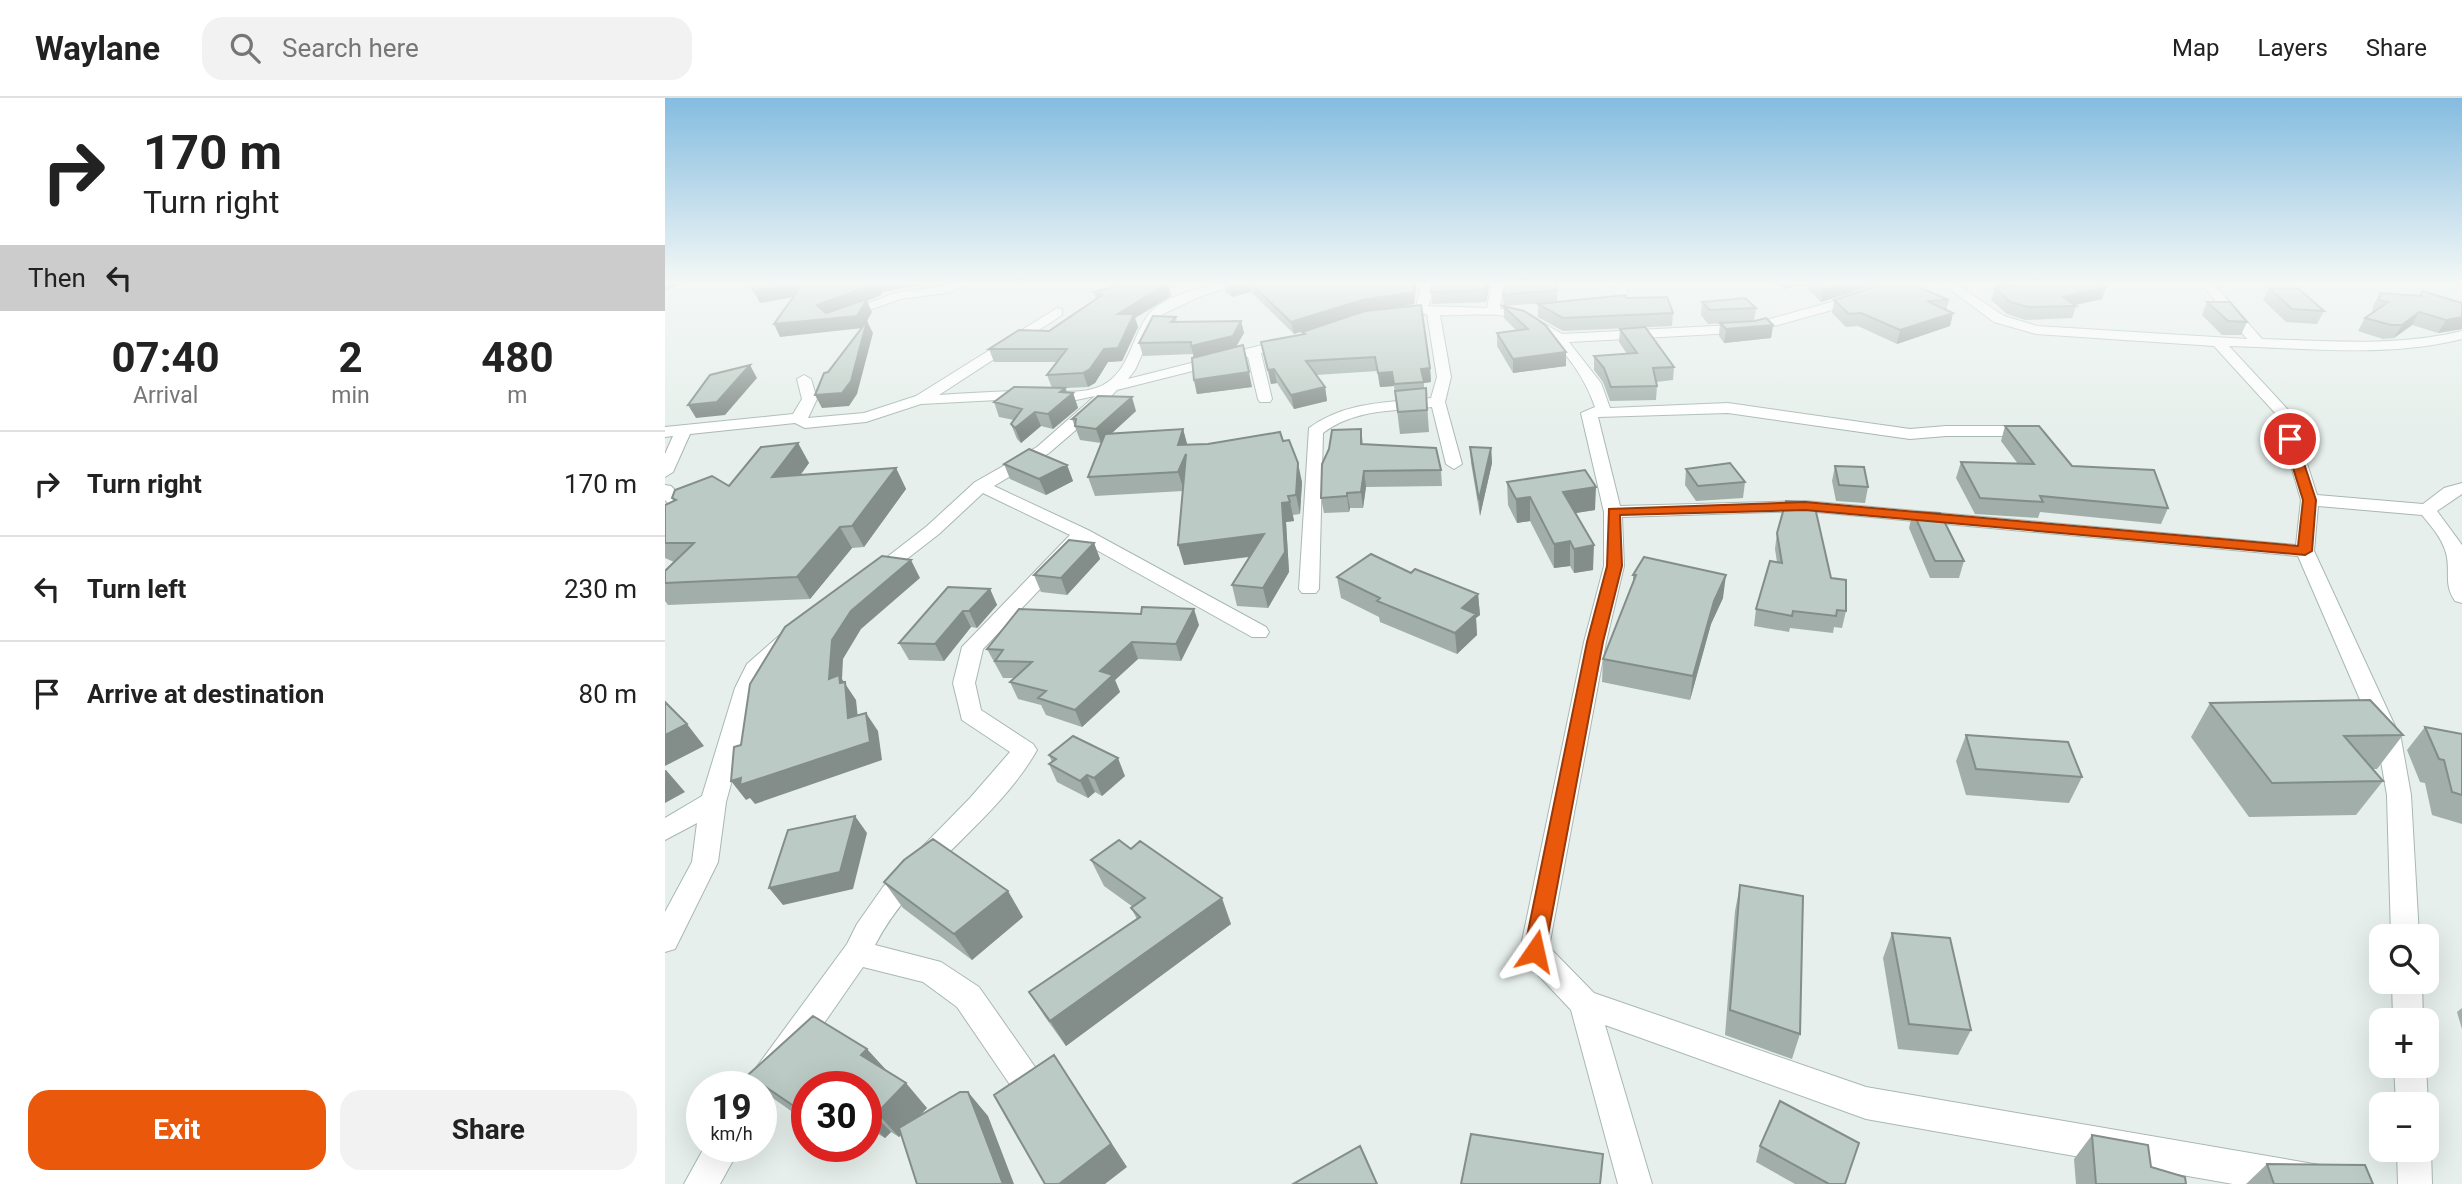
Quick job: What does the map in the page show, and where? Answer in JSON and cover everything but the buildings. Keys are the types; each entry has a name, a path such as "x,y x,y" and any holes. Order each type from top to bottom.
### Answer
{"street":[{"path":"920,400 1025,333"},
{"path":"858,587 933,530 981,486 1043,450 1114,388 1128,370 1145,333"},
{"path":"1432,333 1444,377 1438,402 1454,464"},
{"path":"1550,333 1559,338 1594,383 1603,409 1589,413"},
{"path":"1559,338 1662,333"},
{"path":"2077,333 2218,342 2385,346 2426,344 2462,335"},
{"path":"2249,333 2258,343"},
{"path":"665,432 797,418 805,423 866,417 920,400 1017,395 1076,396 1309,337"},
{"path":"2218,342 2283,413 2310,500 2305,551 2389,739 2399,795 2404,924"},
{"path":"1254,351 1265,399"},
{"path":"797,418 811,401 812,395 804,379"},
{"path":"1309,589 1315,431 1334,417 1361,410 1438,402"},
{"path":"1589,413 1728,408 1910,434 1945,430 2035,431"},
{"path":"1589,413 1613,512 1614,566 1595,642 1535,951 1584,1003 1866,1104 2331,1184"},
{"path":"665,472 684,430"},
{"path":"981,486 1082,534 1259,632"},
{"path":"2310,500 2427,510 2450,492 2462,488"},
{"path":"665,490 680,505 677,514 665,523"},
{"path":"1613,512 1805,506 2305,551"},
{"path":"2427,510 2450,540 2457,559 2455,586 2462,597"},
{"path":"772,1071 857,953 866,931 923,859 975,810 1025,750 970,714 964,683 973,647 1082,534"},
{"path":"665,940 705,862 713,802 746,688 755,668 804,627"},
{"path":"665,830 713,802"},
{"path":"857,953 931,971 968,997 1024,1078"},
{"path":"1584,1003 1635,1184"},
{"path":"701,1184 714,1162"},
{"path":"2414,1162 2415,1184"}],"route":[{"path":"1535,951 1595,642 1614,566 1613,512 1805,506 2305,551 2310,500 2290,439"}]}
